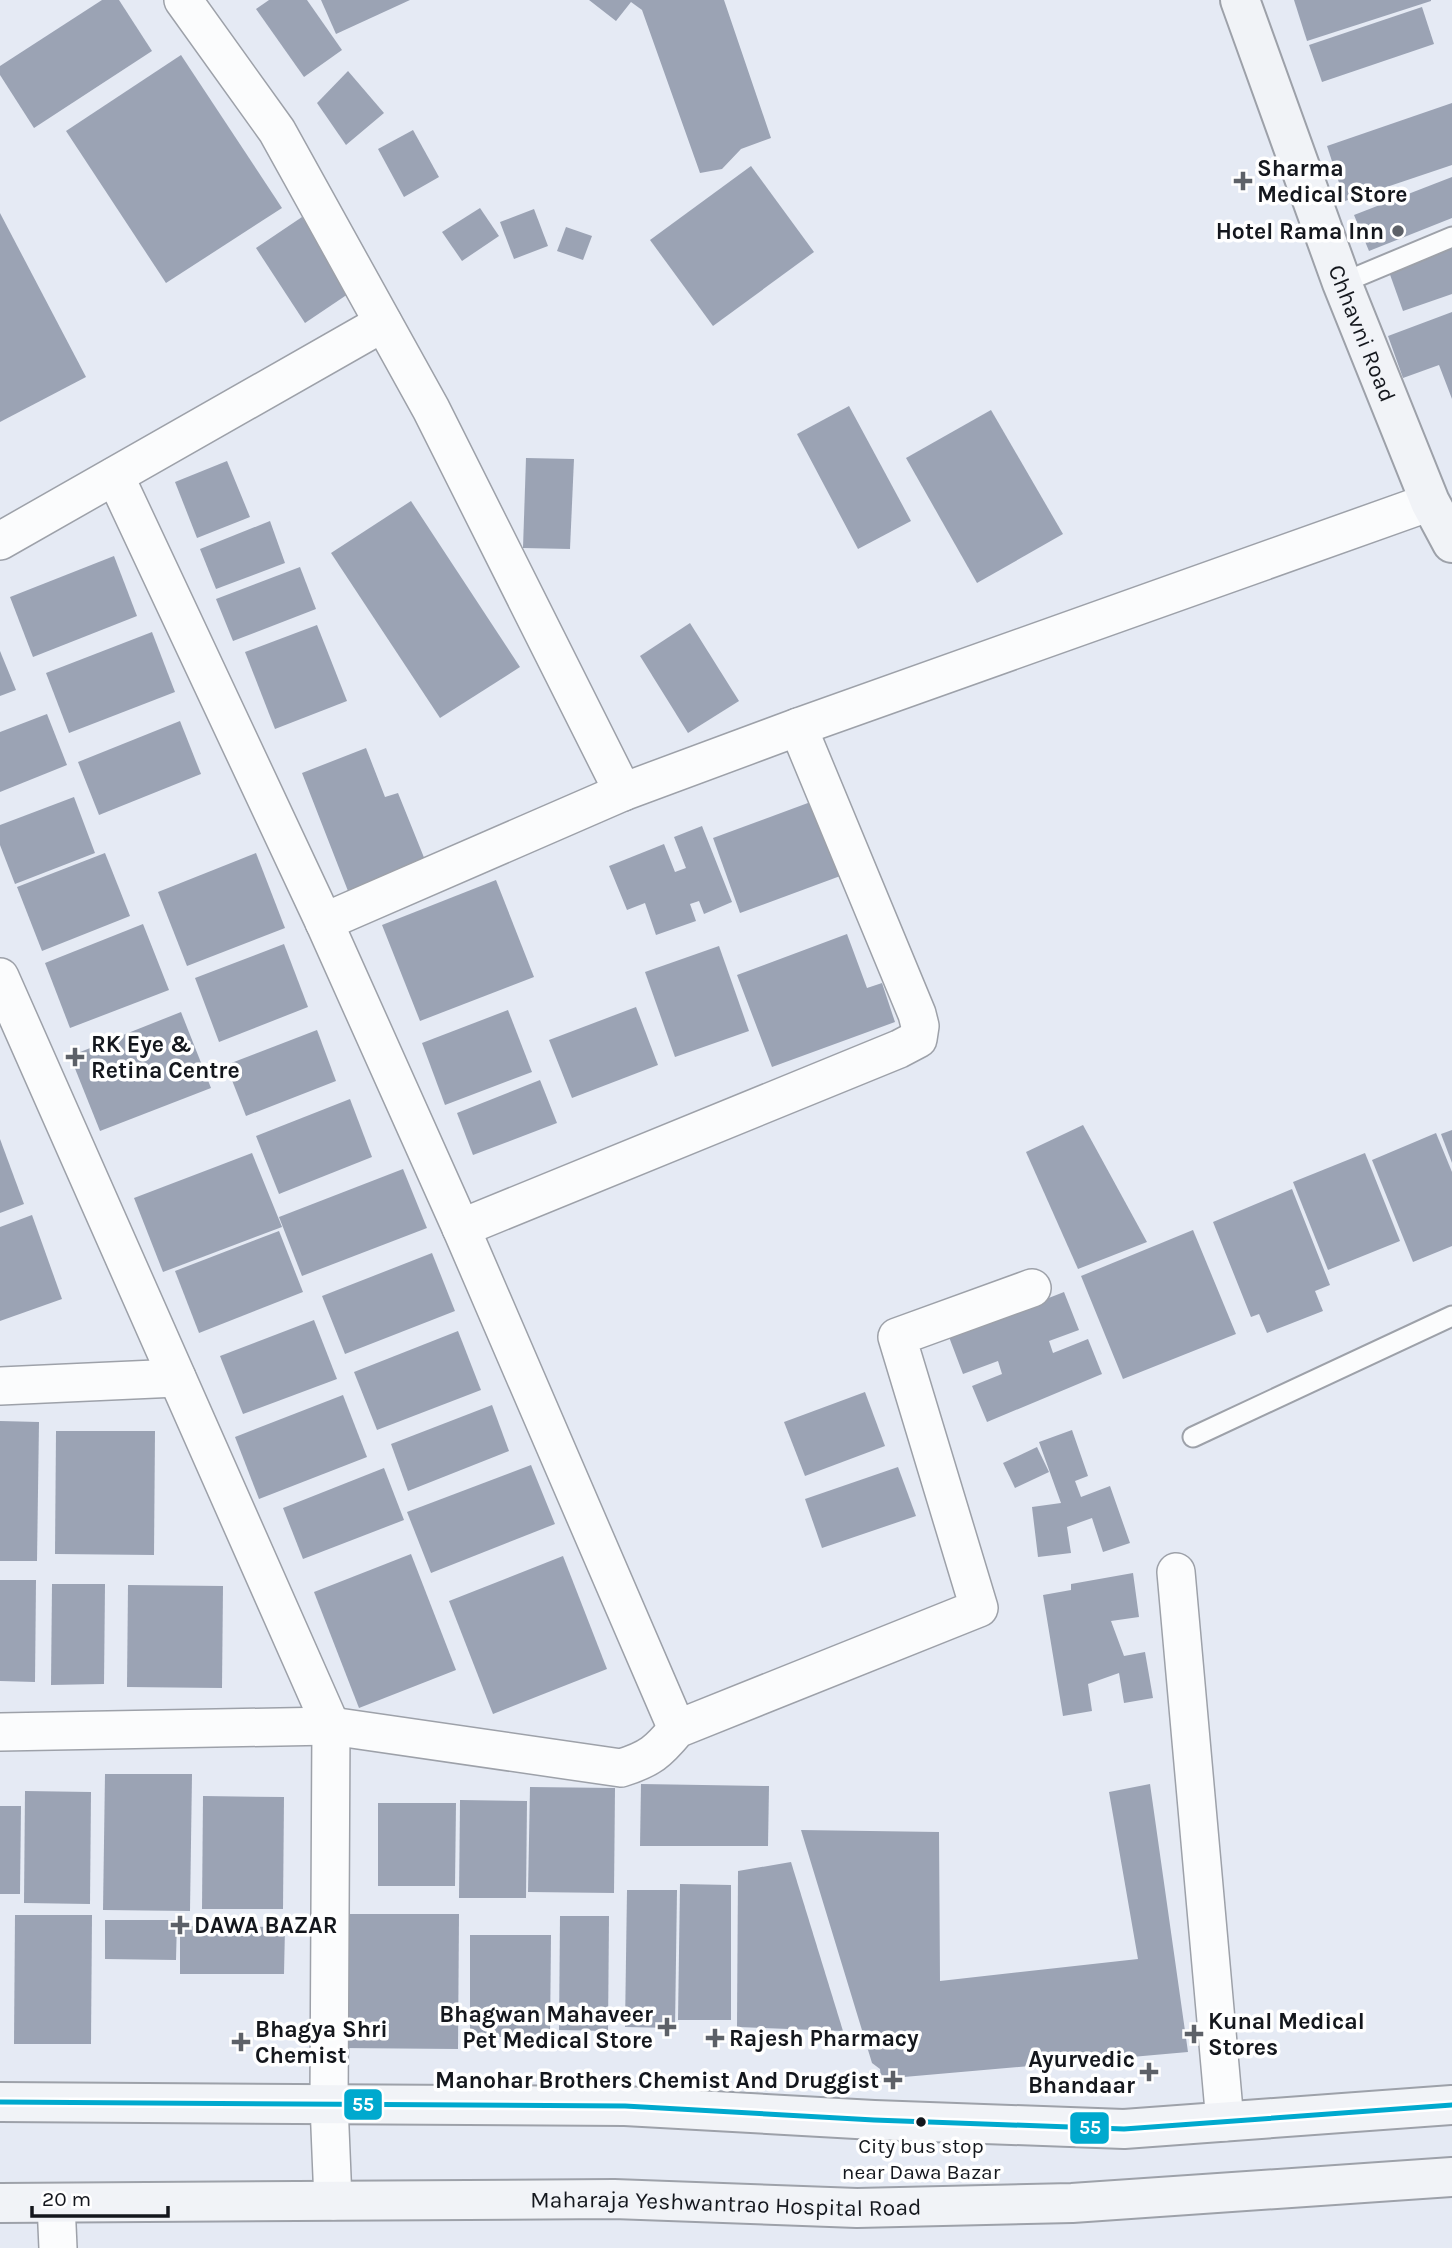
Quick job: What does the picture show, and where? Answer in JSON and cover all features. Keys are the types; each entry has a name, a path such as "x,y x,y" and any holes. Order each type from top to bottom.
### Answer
{"main road":[{"name":"Chhavni Road","path":"1240,0 1342,283 1430,502 1452,543"},
{"path":"0,2102 625,2106 874,2120 1124,2129 1452,2105"},
{"name":"Maharaja Yeshwantrao Hospital Road","path":"0,2203 614,2199 870,2208 1072,2203 1452,2177"}],"street":[{"path":"183,0 276,131 431,409 623,792"},
{"path":"0,541 383,323"},
{"path":"115,476 324,922 461,1228 677,1729"},
{"path":"324,922 623,792 1430,502"},
{"path":"461,1228 918,1039 920,1026 917,1014 798,727"},
{"path":"0,977 331,1726 329,2104 333,2201"},
{"path":"0,1732 331,1726 621,1768 643,1761 662,1748 677,1729 979,1608 897,1337 1032,1288"},
{"path":"0,1386 177,1378"},
{"path":"1176,1572 1225,2122"},
{"path":"56,2203 58,2248"}],"lane":[{"path":"1342,283 1452,237"},
{"path":"1193,1437 1452,1316"}],"building":[{"path":"102,0 119,0 152,51 34,128 0,75 0,66"},
{"path":"269,0 307,0 342,50 304,77 256,9"},
{"path":"321,0 410,0 336,34"},
{"path":"589,0 724,0 771,138 741,149 722,169 700,173 642,10 631,2 616,21"},
{"path":"1294,0 1431,0 1431,1 1307,41"},
{"path":"1422,7 1434,44 1322,82 1309,45"},
{"path":"181,55 282,208 166,283 66,131"},
{"path":"348,71 384,113 346,145 317,103"},
{"path":"1452,103 1452,165 1345,201 1327,146"},
{"path":"413,130 439,177 404,197 378,149"},
{"path":"751,166 814,252 713,326 650,240"},
{"path":"1452,177 1452,218 1369,251 1354,215"},
{"path":"480,208 499,236 462,261 442,232"},
{"path":"534,209 548,246 514,259 500,222"},
{"path":"0,213 86,377 0,422"},
{"path":"302,217 351,292 305,323 256,248"},
{"path":"566,227 592,236 583,260 557,251"},
{"path":"1452,247 1452,294 1403,311 1388,269"},
{"path":"1452,312 1452,399 1439,365 1403,378 1388,336"},
{"path":"849,406 911,521 858,549 797,434"},
{"path":"991,410 1063,534 977,583 906,458"},
{"path":"526,458 574,459 570,549 523,548"},
{"path":"227,461 250,517 197,538 175,482"},
{"path":"411,501 520,667 440,718 331,553"},
{"path":"270,521 285,563 216,589 200,549"},
{"path":"114,556 137,616 33,657 10,597"},
{"path":"300,567 316,609 233,641 216,599"},
{"path":"690,623 739,701 688,733 640,656"},
{"path":"317,625 347,701 275,729 245,652"},
{"path":"152,632 175,692 69,733 46,673"},
{"path":"0,651 16,690 0,696"},
{"path":"47,714 67,765 0,792 0,732"},
{"path":"180,721 201,774 99,815 78,762"},
{"path":"366,748 385,797 398,793 425,860 348,891 302,773"},
{"path":"74,797 95,853 15,884 0,845 0,825"},
{"path":"816,800 843,875 740,913 713,838"},
{"path":"702,826 732,902 704,914 699,901 690,904 696,921 656,935 645,903 627,910 609,866 664,844 675,872 686,868 674,837"},
{"path":"105,853 130,916 42,951 17,887"},
{"path":"256,853 285,928 187,966 158,892"},
{"path":"496,880 534,977 420,1021 382,925"},
{"path":"143,924 169,990 70,1028 45,963"},
{"path":"847,934 867,988 882,983 895,1022 772,1067 737,975"},
{"path":"284,944 308,1007 219,1042 195,978"},
{"path":"719,946 749,1031 675,1057 645,972"},
{"path":"636,1007 658,1065 572,1098 549,1040"},
{"path":"508,1010 532,1072 445,1105 422,1043"},
{"path":"181,1012 211,1088 100,1131 70,1056"},
{"path":"317,1030 336,1081 246,1116 226,1065"},
{"path":"540,1080 557,1123 473,1155 457,1113"},
{"path":"350,1099 372,1157 279,1194 256,1136"},
{"path":"1083,1125 1147,1242 1078,1269 1026,1152"},
{"path":"1452,1130 1452,1163 1441,1134"},
{"path":"1436,1133 1452,1172 1452,1246 1413,1262 1372,1160"},
{"path":"0,1139 24,1204 0,1213"},
{"path":"252,1153 282,1227 163,1272 134,1198"},
{"path":"1365,1153 1400,1241 1328,1270 1293,1182"},
{"path":"403,1169 427,1228 302,1276 279,1217"},
{"path":"1292,1189 1330,1285 1315,1291 1323,1311 1267,1333 1259,1314 1251,1317 1213,1222"},
{"path":"32,1215 62,1299 0,1321 0,1227"},
{"path":"1193,1230 1236,1334 1123,1379 1081,1276"},
{"path":"279,1231 303,1292 199,1333 175,1271"},
{"path":"432,1253 455,1311 345,1354 322,1296"},
{"path":"1064,1292 1079,1330 1049,1341 1053,1353 1088,1339 1102,1374 987,1422 972,1386 1002,1374 998,1361 963,1374 949,1337"},
{"path":"314,1320 337,1379 243,1414 220,1356"},
{"path":"458,1331 481,1390 377,1430 354,1372"},
{"path":"865,1392 885,1446 805,1476 784,1422"},
{"path":"343,1395 367,1457 259,1499 235,1437"},
{"path":"492,1405 509,1451 408,1491 391,1444"},
{"path":"0,1421 39,1422 37,1561 0,1561"},
{"path":"1072,1430 1088,1476 1075,1481 1081,1497 1110,1486 1130,1543 1103,1552 1092,1518 1067,1527 1071,1553 1038,1557 1032,1507 1061,1503 1039,1442"},
{"path":"56,1431 155,1431 154,1555 55,1554"},
{"path":"1037,1447 1049,1472 1015,1488 1003,1463"},
{"path":"531,1465 555,1524 431,1573 407,1512"},
{"path":"898,1467 916,1516 822,1548 805,1499"},
{"path":"384,1468 404,1520 303,1559 283,1508"},
{"path":"411,1554 456,1670 359,1708 314,1592"},
{"path":"563,1556 607,1669 493,1714 449,1601"},
{"path":"1133,1573 1139,1617 1111,1621 1124,1656 1145,1652 1153,1698 1124,1703 1119,1673 1088,1684 1092,1711 1063,1716 1043,1595 1071,1590 1071,1584"},
{"path":"0,1580 36,1580 35,1682 0,1681"},
{"path":"52,1584 105,1584 104,1684 51,1685"},
{"path":"128,1585 223,1586 222,1688 127,1687"},
{"path":"105,1774 192,1774 190,1911 103,1910"},
{"path":"641,1784 769,1786 768,1846 640,1846"},
{"path":"1150,1784 1188,2052 881,2079 880,2069 872,2063 801,1830 939,1832 940,1981 1138,1959 1109,1792"},
{"path":"530,1787 615,1788 614,1893 528,1892"},
{"path":"25,1791 91,1792 90,1904 24,1903"},
{"path":"203,1796 284,1797 283,1909 202,1909"},
{"path":"460,1800 527,1801 526,1898 459,1898"},
{"path":"378,1803 456,1803 455,1886 378,1886"},
{"path":"0,1806 21,1806 20,1894 0,1894"},
{"path":"791,1862 843,2031 737,2027 738,1871"},
{"path":"680,1884 731,1885 731,2020 678,2020"},
{"path":"627,1890 677,1890 675,2028 625,2027"},
{"path":"341,1914 459,1914 458,2049 339,2048"},
{"path":"15,1915 92,1915 91,2044 14,2044"},
{"path":"560,1916 609,1916 608,2031 559,2030"},
{"path":"105,1920 177,1920 176,1960 105,1959"},
{"path":"180,1926 285,1927 284,1974 180,1974"},
{"path":"470,1935 551,1935 550,2037 470,2037"}],"transit line":[{"name":"55","path":"0,2102 625,2106 874,2120 1124,2129 1452,2105"}],"place":[{"name":"Sharma Medical Store","path":"1243,181"},
{"name":"Hotel Rama Inn","path":"1398,231"},
{"name":"RK Eye & Retina Centre","path":"75,1057"},
{"name":"DAWA BAZAR","path":"180,1925"},
{"name":"Bhagwan Mahaveer Pet Medical Store","path":"667,2027"},
{"name":"Kunal Medical Stores","path":"1194,2034"},
{"name":"Rajesh Pharmacy","path":"715,2038"},
{"name":"Bhagya Shri Chemist","path":"241,2042"},
{"name":"Ayurvedic Bhandaar","path":"1149,2072"},
{"name":"Manohar Brothers Chemist And Druggist","path":"893,2080"},
{"name":"City bus stop near Dawa Bazar","path":"921,2122"}]}
